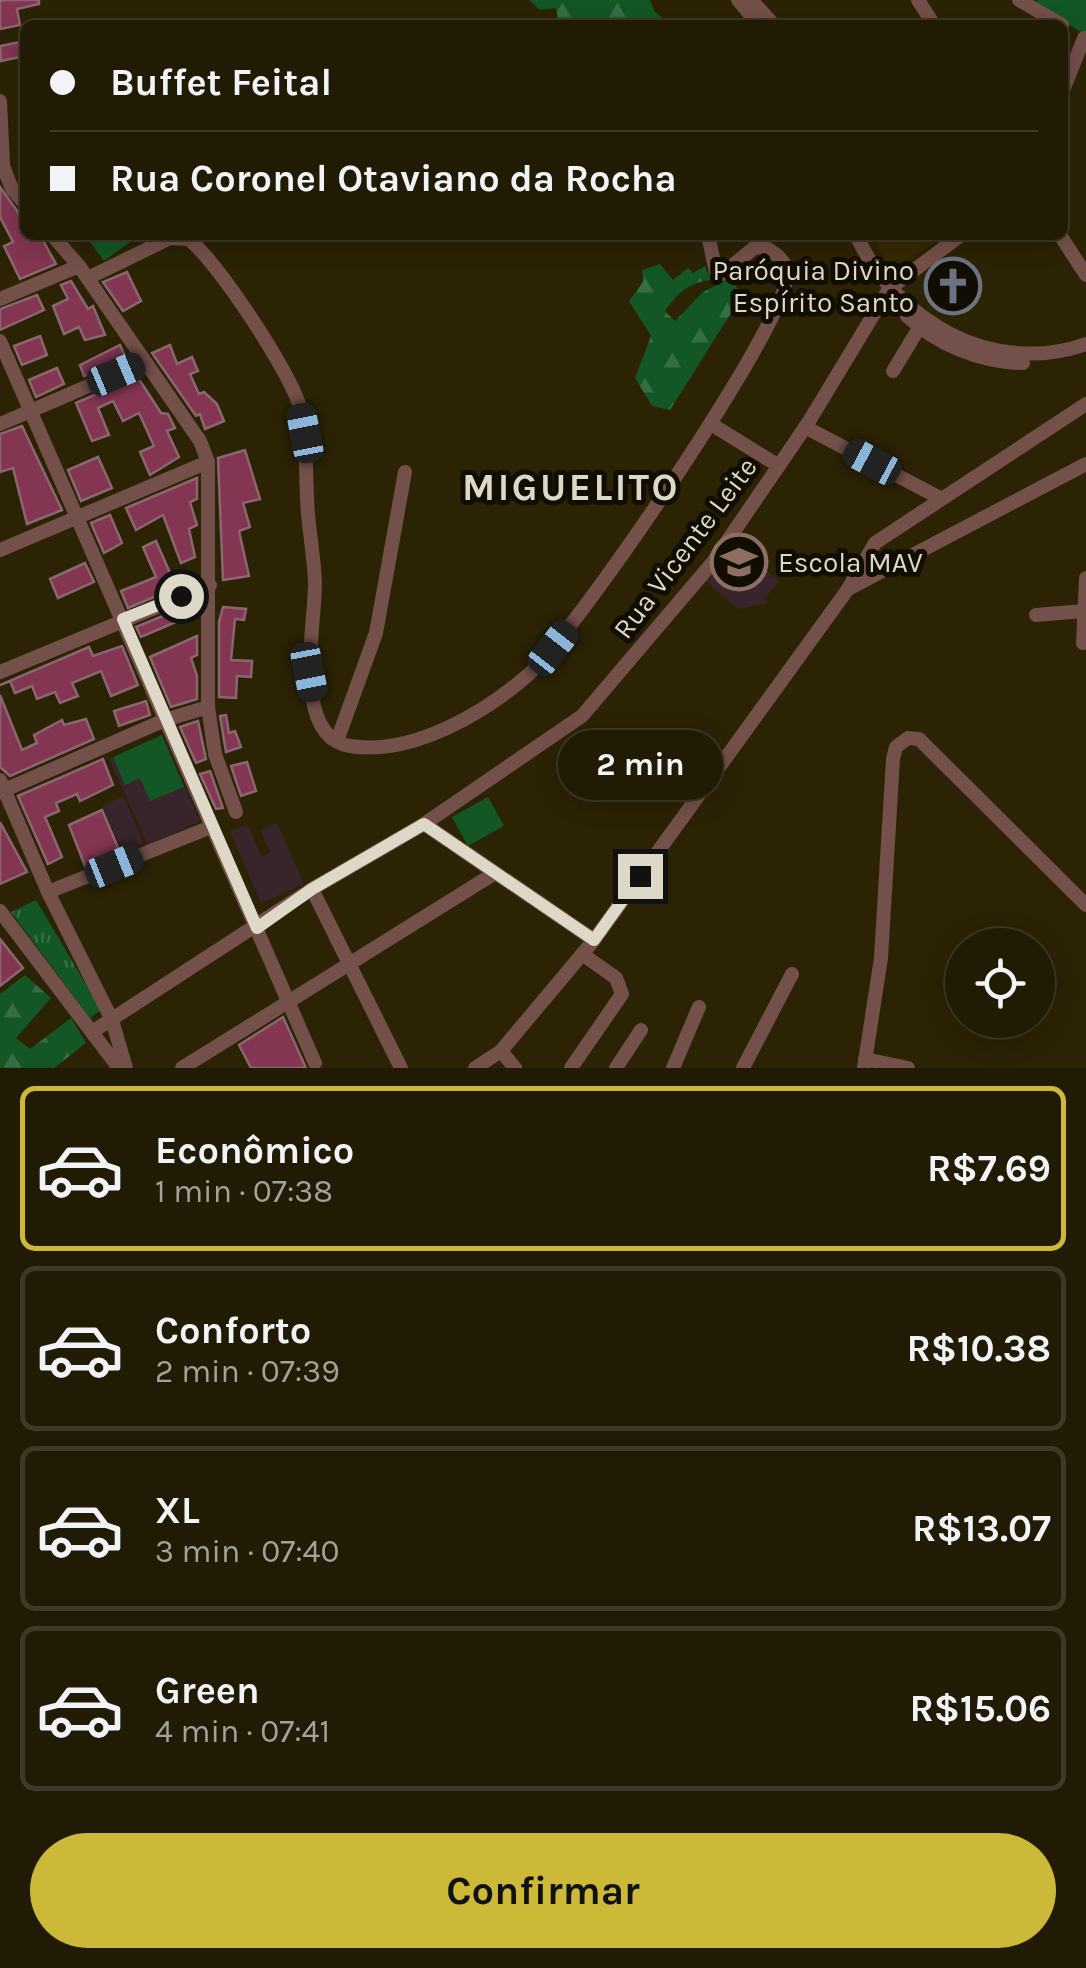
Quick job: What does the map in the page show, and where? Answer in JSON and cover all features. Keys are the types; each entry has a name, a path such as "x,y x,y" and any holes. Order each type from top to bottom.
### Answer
{"street":[{"path":"738,0 755,20"},
{"path":"750,0 769,20"},
{"path":"1019,0 1053,20"},
{"path":"1068,79 1085,39"},
{"path":"0,101 6,191"},
{"path":"56,240 84,272 200,441 208,462 208,707 215,754 236,812"},
{"path":"0,300 165,240"},
{"path":"188,240 286,371 305,433 315,592 309,672 321,724 338,741 363,746 425,735 486,707 531,672 590,600 711,424 768,324 788,277 785,264 765,247 754,248 722,274 716,272 709,240"},
{"path":"859,240 887,292 919,328 958,348 1007,362 1068,356 1086,345"},
{"name":"Rua Vicente Leite","path":"92,1032 312,889 424,824 560,733 596,703 713,562 805,427 887,292 955,240"},
{"path":"1063,240 1086,275"},
{"path":"887,292 920,317 962,340 1015,355 1062,353 1086,345"},
{"path":"893,370 919,328"},
{"path":"0,342 315,1063"},
{"path":"0,424 144,362"},
{"path":"475,1068 500,1051 594,940 848,589 875,543 938,497 1086,404"},
{"path":"711,424 778,466"},
{"path":"805,427 938,497"},
{"path":"0,550 208,462"},
{"path":"848,589 1086,464"},
{"path":"338,741 376,633 405,472"},
{"path":"1084,643 1086,578"},
{"path":"0,672 210,585"},
{"path":"1036,615 1084,611"},
{"path":"122,1068 112,1020 48,892 2,787 166,720 208,707"},
{"path":"908,1068 864,1064 881,958 892,759 896,747 908,738 920,739 1086,905"},
{"path":"424,824 594,940"},
{"path":"48,892 211,827"},
{"path":"182,1068 494,872"},
{"path":"312,889 401,1068"},
{"path":"0,911 122,1068"},
{"path":"571,1068 622,994 616,978 582,954"},
{"path":"742,1068 792,974"},
{"path":"672,1068 699,1007"},
{"path":"616,1068 640,1030"},
{"path":"500,1051 515,1068"}],"shaded area":[{"path":"875,240 938,240 890,272"},
{"name":"Escola MAV","path":"736,544 779,581 764,599 768,603 738,609 705,581"},
{"path":"162,735 200,821 148,845 109,759"},
{"path":"123,796 144,844 124,854 102,806"},
{"path":"277,823 304,884 261,903 230,831 247,824 262,857 270,852 260,830"}],"green space":[{"path":"529,0 650,0 654,11 665,20 558,20 556,8 540,10"},
{"path":"1037,0 1086,0 1086,35 1068,24 1068,20 1035,4"},
{"path":"89,240 133,240 104,261"},
{"path":"660,264 673,280 688,268 693,273 705,266 711,280 690,286 674,299 665,311 675,321 703,292 729,279 743,294 670,410 652,406 635,378 651,336 629,301 643,282 642,270"},
{"path":"162,735 184,787 150,801 140,778 125,785 113,757"},
{"path":"488,797 504,826 468,846 452,817"},
{"path":"36,900 101,1010 90,1018 11,912"},
{"path":"25,975 51,998 16,1038 30,1049 71,1018 86,1043 54,1068 0,1068 0,994"}],"building":[{"path":"39,0 39,4 17,9 20,25 0,29 0,1"},
{"path":"20,42 20,57 1,61 0,46"},
{"path":"0,187 18,212 20,240 43,240 56,264 20,279 4,246 13,242 0,217"},
{"name":"Paróquia Divino Espírito Santo","path":"954,261 976,294 952,310 930,278"},
{"path":"127,272 141,301 123,311 103,282"},
{"path":"71,281 88,309 93,306 105,335 85,340 79,327 64,334 53,306 68,299 61,285"},
{"path":"37,295 44,310 0,330 0,309"},
{"path":"40,336 47,355 22,365 14,346"},
{"path":"120,345 126,358 84,376 80,365"},
{"path":"170,345 177,364 192,357 198,371 190,374 199,394 204,392 217,404 224,421 205,429 200,414 196,416 152,353"},
{"path":"57,368 64,384 36,397 29,380"},
{"path":"137,376 161,413 168,414 175,428 167,431 179,457 150,475 140,452 154,446 139,413 123,421 113,401 98,408 109,435 92,441 76,403"},
{"path":"22,426 62,510 27,524 13,468 0,472 0,434"},
{"path":"245,450 260,499 243,503 250,527 239,531 249,576 223,580 218,458"},
{"path":"98,457 112,488 81,501 68,470"},
{"path":"197,478 197,499 190,502 197,525 189,529 195,557 181,563 163,515 136,530 126,508"},
{"path":"110,515 122,543 104,553 91,523"},
{"path":"156,541 174,582 183,578 185,584 128,608 121,591 156,577 143,547"},
{"path":"85,563 94,582 58,598 50,579"},
{"path":"197,602 197,613 141,637 136,627"},
{"path":"223,607 246,609 244,620 235,619 231,660 252,661 251,677 237,676 236,698 219,697 219,622"},
{"path":"197,636 197,655 191,658 197,676 197,699 171,707 150,657"},
{"path":"122,646 138,685 111,696 101,671 72,683 78,696 60,703 55,692 37,699 32,686 15,693 10,681 0,685 89,647 93,656"},
{"path":"0,695 22,750 37,743 34,735 62,720 64,725 86,719 94,739 10,776 0,767"},
{"path":"146,701 150,715 119,726 114,711"},
{"path":"226,715 229,733 235,731 241,747 226,752 220,716"},
{"path":"198,721 206,759 196,763 180,727"},
{"path":"103,759 113,785 80,801 77,794 56,803 59,811 45,817 62,857 48,864 18,796"},
{"path":"247,762 256,791 241,796 231,766"},
{"path":"210,771 223,808 216,809 200,774"},
{"path":"102,810 119,850 85,866 69,825"},
{"path":"0,822 27,872 0,884"},
{"path":"0,939 23,968 0,986"},
{"path":"283,1017 306,1068 251,1068 239,1045"}],"place":[{"name":"Paróquia Divino Espírito Santo","path":"953,286"},
{"name":"Escola MAV","path":"739,562"}],"district":[{"name":"MIGUELITO","path":"571,487"}],"route":[{"path":"181,596 123,619 257,928 312,889 424,824 594,940 640,876"}]}
